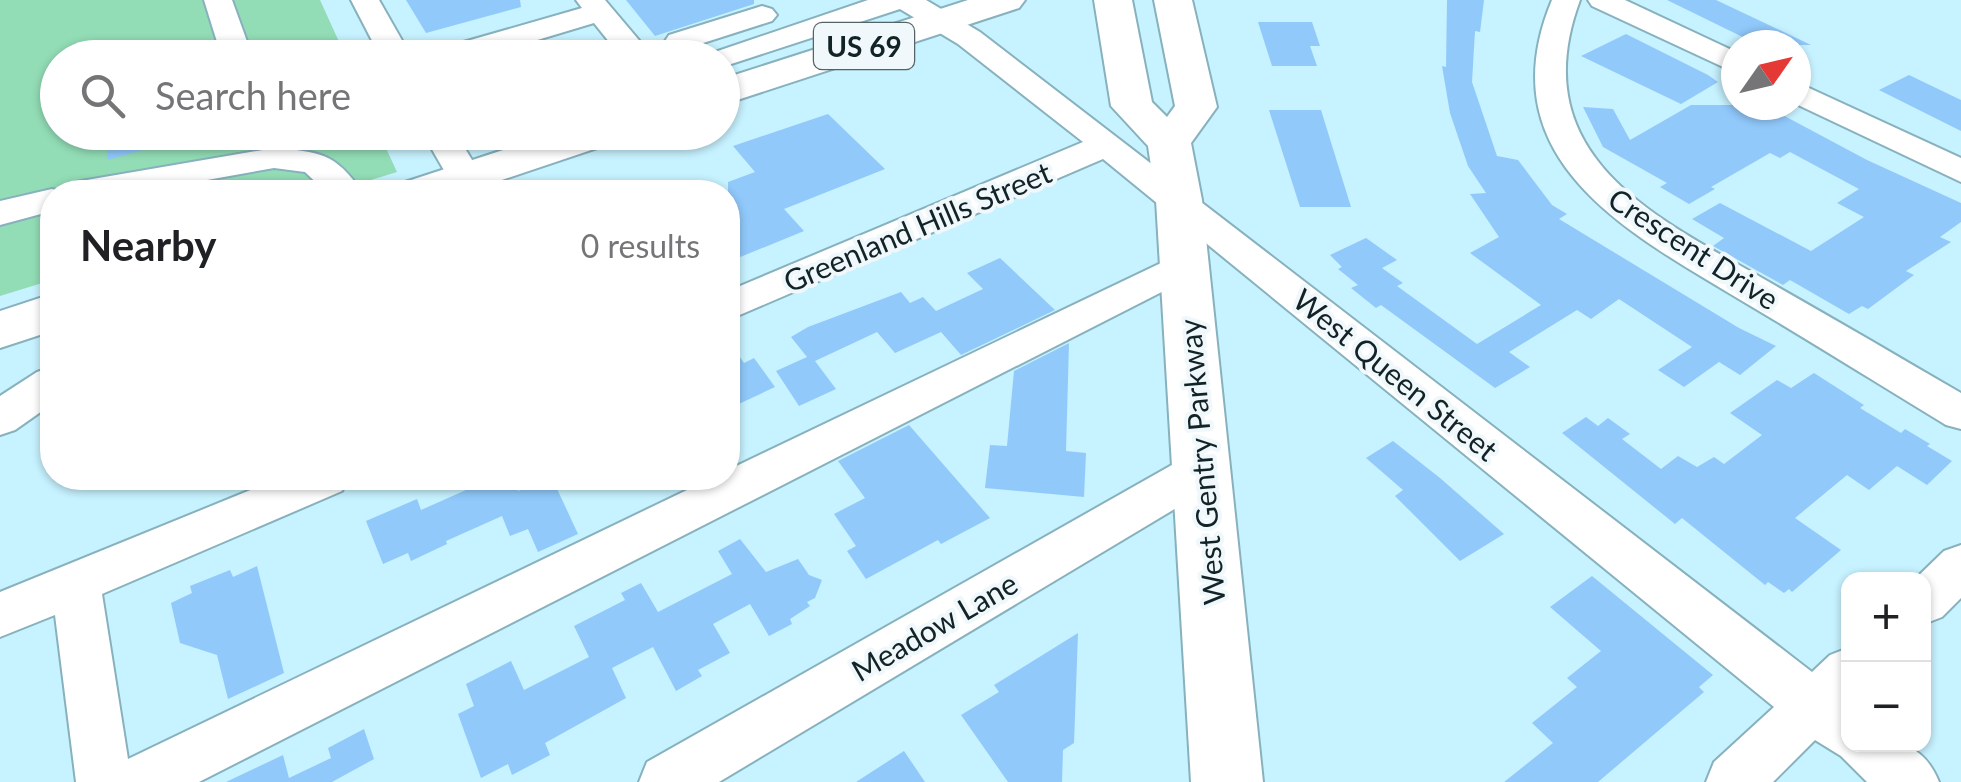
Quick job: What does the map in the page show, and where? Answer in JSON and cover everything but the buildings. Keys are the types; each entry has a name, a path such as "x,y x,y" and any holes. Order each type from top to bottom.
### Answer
{"main road":[{"name":"US 69","path":"740,76 922,11 1006,0"},
{"path":"1112,0 1132,106 1169,143 1196,106 1174,0"},
{"name":"West Gentry Parkway","path":"1169,143 1184,265 1226,782"},
{"path":"459,180 549,150"},
{"path":"0,330 40,316"}],"street":[{"path":"218,0 232,40"},
{"path":"364,0 386,40"},
{"path":"683,40 810,0"},
{"path":"740,74 896,0"},
{"name":"Crescent Drive","path":"1566,0 1552,47 1553,83 1562,123 1582,168 1601,188 1667,238 1961,413"},
{"path":"1602,0 1721,57"},
{"path":"528,40 595,6 624,40"},
{"name":"West Queen Street","path":"922,11 970,38 1837,703"},
{"path":"1811,99 1961,171"},
{"name":"Greenland Hills Street","path":"740,301 1106,145"},
{"path":"129,180 249,150"},
{"path":"282,150 326,168 335,180"},
{"path":"449,150 465,178"},
{"path":"0,213 40,203"},
{"path":"740,485 1184,265"},
{"path":"0,418 40,391"},
{"name":"Meadow Lane","path":"666,782 1202,470"},
{"path":"0,615 298,490"},
{"path":"141,782 730,490"},
{"path":"1931,595 1961,566"},
{"path":"76,584 104,782"},
{"path":"1734,782 1837,703"},
{"path":"1873,752 1911,782"}],"green space":[{"path":"0,0 320,0 338,40 40,40 40,150 387,150 397,172 371,180 40,180 40,284 0,296"}]}
